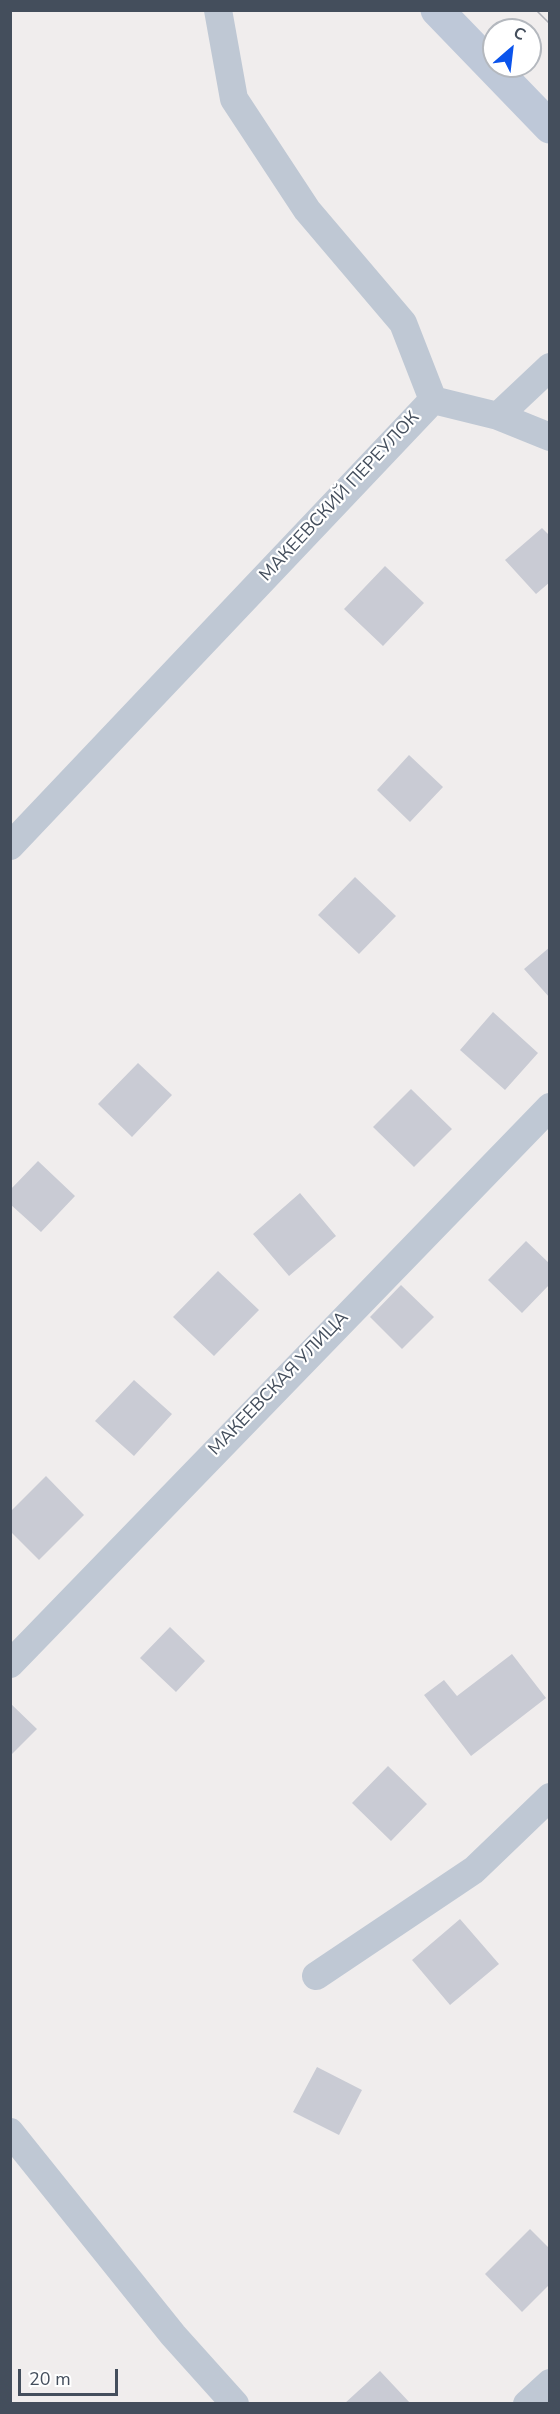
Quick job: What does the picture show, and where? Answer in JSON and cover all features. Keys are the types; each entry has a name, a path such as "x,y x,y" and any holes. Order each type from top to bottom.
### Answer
{"main road":[{"path":"437,10 549,127"}],"street":[{"name":"МАКЕЕВСКИЙ ПЕРЕУЛОК","path":"10,846 433,400 403,323 308,210 234,99 218,10"},
{"path":"498,416 549,367"},
{"path":"433,400 498,416 549,437"},
{"name":"МАКЕЕВСКАЯ УЛИЦА","path":"10,1664 549,1107"},
{"path":"316,1976 474,1870 549,1797"},
{"path":"10,2132 173,2335 235,2403"},
{"path":"527,2403 549,2383"}],"building":[{"path":"542,528 550,536 550,582 536,594 505,560"},
{"path":"385,566 424,603 383,646 344,609"},
{"path":"409,755 443,787 410,822 377,790"},
{"path":"355,877 396,916 359,954 318,915"},
{"path":"550,947 550,998 524,969"},
{"path":"493,1012 538,1053 505,1090 460,1050"},
{"path":"138,1063 172,1095 132,1137 98,1104"},
{"path":"411,1089 452,1129 414,1167 373,1127"},
{"path":"38,1161 75,1196 41,1232 10,1204 10,1190"},
{"path":"300,1193 336,1236 289,1276 253,1234"},
{"path":"526,1241 550,1264 550,1284 522,1313 488,1280"},
{"path":"218,1271 259,1310 214,1356 173,1317"},
{"path":"401,1285 434,1317 402,1349 370,1317"},
{"path":"134,1380 172,1414 134,1456 95,1421"},
{"path":"46,1476 84,1515 39,1560 10,1531 10,1512"},
{"path":"170,1627 205,1661 176,1692 140,1658"},
{"path":"512,1654 546,1698 471,1756 424,1695 444,1680 457,1696"},
{"path":"10,1703 37,1729 10,1756"},
{"path":"388,1766 427,1804 391,1841 352,1803"},
{"path":"460,1919 499,1964 450,2005 412,1960"},
{"path":"317,2067 362,2090 339,2135 293,2112"},
{"path":"530,2229 550,2249 550,2284 522,2312 485,2274"},
{"path":"380,2371 411,2404 344,2404"}],"tram line":[{"path":"536,10 550,24"}]}
